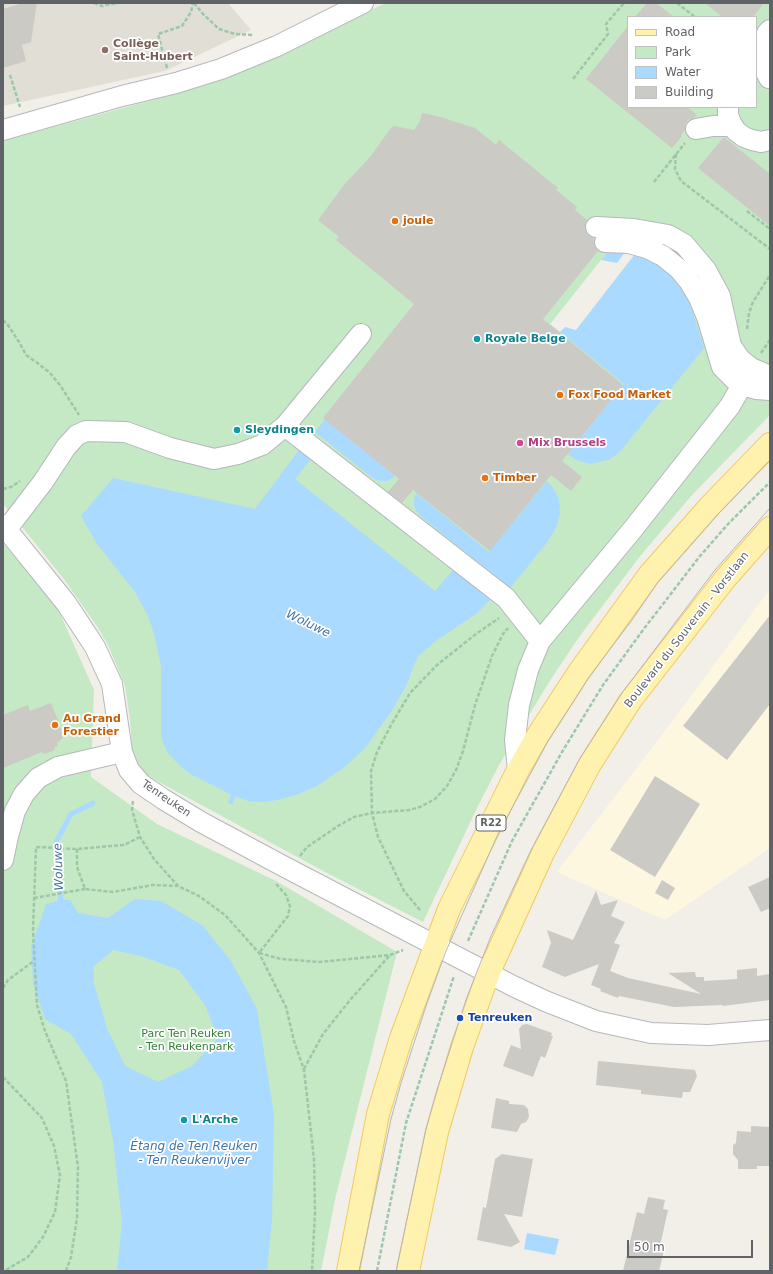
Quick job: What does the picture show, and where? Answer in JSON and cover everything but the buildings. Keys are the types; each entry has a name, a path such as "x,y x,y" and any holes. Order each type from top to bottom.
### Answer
{"main road":[{"name":"R22","path":"348,1271 378,1114 401,1038 449,909 518,770 538,735 579,672 649,575 710,506 770,444"},
{"name":"Boulevard du Souverain - Vorstlaan","path":"408,1271 437,1132 462,1047 489,972 543,853 590,764 626,707 725,578 770,528"}],"street":[{"path":"3,130 119,88 164,76 176,83 221,69 277,46 363,3"},
{"path":"764,36 762,58 765,78"},
{"path":"696,129 713,126 730,116 736,131 744,137 761,142 770,140"},
{"path":"770,376 752,368 740,359 731,346 720,296 706,270 684,244 668,235 634,229 601,235 647,248 663,256 679,269 699,298 707,317 722,367 742,385 756,389 770,390"},
{"path":"5,527 43,482 66,447 77,435 86,430 126,432 170,448 214,459 238,454 262,445 285,426 361,334"},
{"path":"518,770 515,740 519,705 528,670 540,641 633,529 730,406 742,385"},
{"path":"285,426 506,598 540,641"},
{"name":"Tenreuken","path":"5,527 66,603 95,647 112,684 122,752 128,770 142,784 163,799 201,822 462,959 545,1001 596,1021 651,1033 708,1035 770,1030"},
{"path":"3,860 15,811 24,794 38,778 58,767 122,752"}],"path":[{"path":"94,3 102,6 116,3"},
{"path":"193,3 219,29 235,34 255,36"},
{"path":"164,76 158,34 182,26 191,12 193,3"},
{"path":"574,79 608,34 606,24 624,3"},
{"path":"677,3 693,16"},
{"path":"10,75 22,113"},
{"path":"676,154 675,169 681,181 770,249"},
{"path":"747,211 770,229"},
{"path":"748,334 747,329 749,313 753,302 770,275"},
{"path":"3,320 8,325 26,355 49,372 60,385 76,409 86,430"},
{"path":"756,351 760,355 770,340"},
{"path":"377,1271 406,1123 449,992 472,929 512,841 562,752 603,685 700,556 729,523 770,482"},
{"path":"420,910 404,892 378,837 372,813 371,771 377,752 410,693 437,665 476,634 516,611"},
{"path":"300,856 307,848 338,826 354,817 372,813 420,808 435,799 447,786 456,770 463,751 475,705 492,656 516,611"},
{"path":"134,798 132,810 140,837 154,859 178,886 199,896 225,915 260,953 286,1007 294,1040 304,1070 314,1159 315,1212 312,1271"},
{"path":"66,1271 71,1257 77,1218 78,1167 66,1082 45,1031 37,1005 33,930 36,847 77,849 124,845 140,837"},
{"path":"77,849 77,867 85,889"},
{"path":"260,953 288,916 290,906 286,895 275,883 277,878"},
{"path":"34,898 49,894 67,893 85,889 113,892 153,885 178,886"},
{"path":"260,953 281,959 320,962 390,955 406,948"},
{"path":"304,1070 323,1034 350,1000 390,955"},
{"path":"3,988 8,980 34,961"},
{"path":"3,1077 42,1118 54,1146 60,1175 55,1212 43,1237 28,1257 4,1271"}],"shaded area":[{"name":"Collège Saint-Hubert","path":"3,3 228,3 251,30 165,71 3,106"},
{"path":"770,589 770,848 665,920 557,872 671,723"}],"green space":[{"path":"386,3 770,3 770,415 692,495 641,555 579,637 549,682 499,765 423,922 325,872 146,775 137,764 134,757 125,686 108,645 97,626 63,578 3,504 3,141 196,88 234,73"},
{"name":"Parc Ten Reuken - Ten Reukenpark","path":"3,543 57,607 94,690 91,777 157,824 276,881 397,952 336,1195 321,1271 3,1271"}],"water":[{"path":"609,251 624,252 644,257 658,265 669,274 681,287 687,297 704,348 623,448 615,456 608,460 590,464 576,460 568,454 624,384 550,324"},
{"path":"325,419 395,476 387,481 374,479 315,432"},
{"path":"302,446 313,456 295,479 435,591 454,569 491,599 476,614 437,640 419,655 406,686 391,712 365,748 346,766 317,786 296,795 262,802 248,801 190,774 168,753 161,735 161,666 154,633 146,612 135,592 97,544 81,516 113,478 255,509"},
{"path":"547,481 554,489 559,500 560,513 557,526 546,544 510,588 423,518 417,512 414,505 416,493 489,552"},
{"name":"Étang de Ten Reuken - Ten Reukenvijver","path":"135,899 161,901 202,925 231,961 257,1009 274,1114 272,1219 267,1271 117,1271 122,1222 113,1141 102,1082 71,1034 45,1019 33,983 31,947 46,904 61,900 70,900 78,913 108,918","holes":["113,950 141,956 179,970 205,1005 218,1038 192,1066 158,1082 125,1066 107,1028 94,984 94,966"]},
{"path":"527,1233 559,1239 555,1255 524,1249"}],"pier":[{"path":"625,252 635,254 576,330 565,327 560,332 550,324 601,260 617,263"}],"waterway":[{"name":"Woluwe","path":"231,802 236,791"},
{"name":"Woluwe","path":"61,905 56,842 71,814 93,803"}],"tram line":[{"path":"359,1271 391,1119 401,1083 446,951 498,834 547,743 589,677 632,620 658,582 719,513 770,460"},
{"path":"396,1271 426,1129 436,1093 467,997 491,936 531,850 579,760 622,693 715,570 770,508"}],"place":[{"name":"Collège Saint-Hubert","path":"105,50"},
{"name":"joule","path":"395,221"},
{"name":"Royale Belge","path":"477,339"},
{"name":"Fox Food Market","path":"560,395"},
{"name":"Sleydingen","path":"237,430"},
{"name":"Mix Brussels","path":"520,443"},
{"name":"Timber","path":"485,478"},
{"name":"Au Grand Forestier","path":"55,725"},
{"name":"Tenreuken","path":"460,1018"},
{"name":"L'Arche","path":"184,1120"}]}
